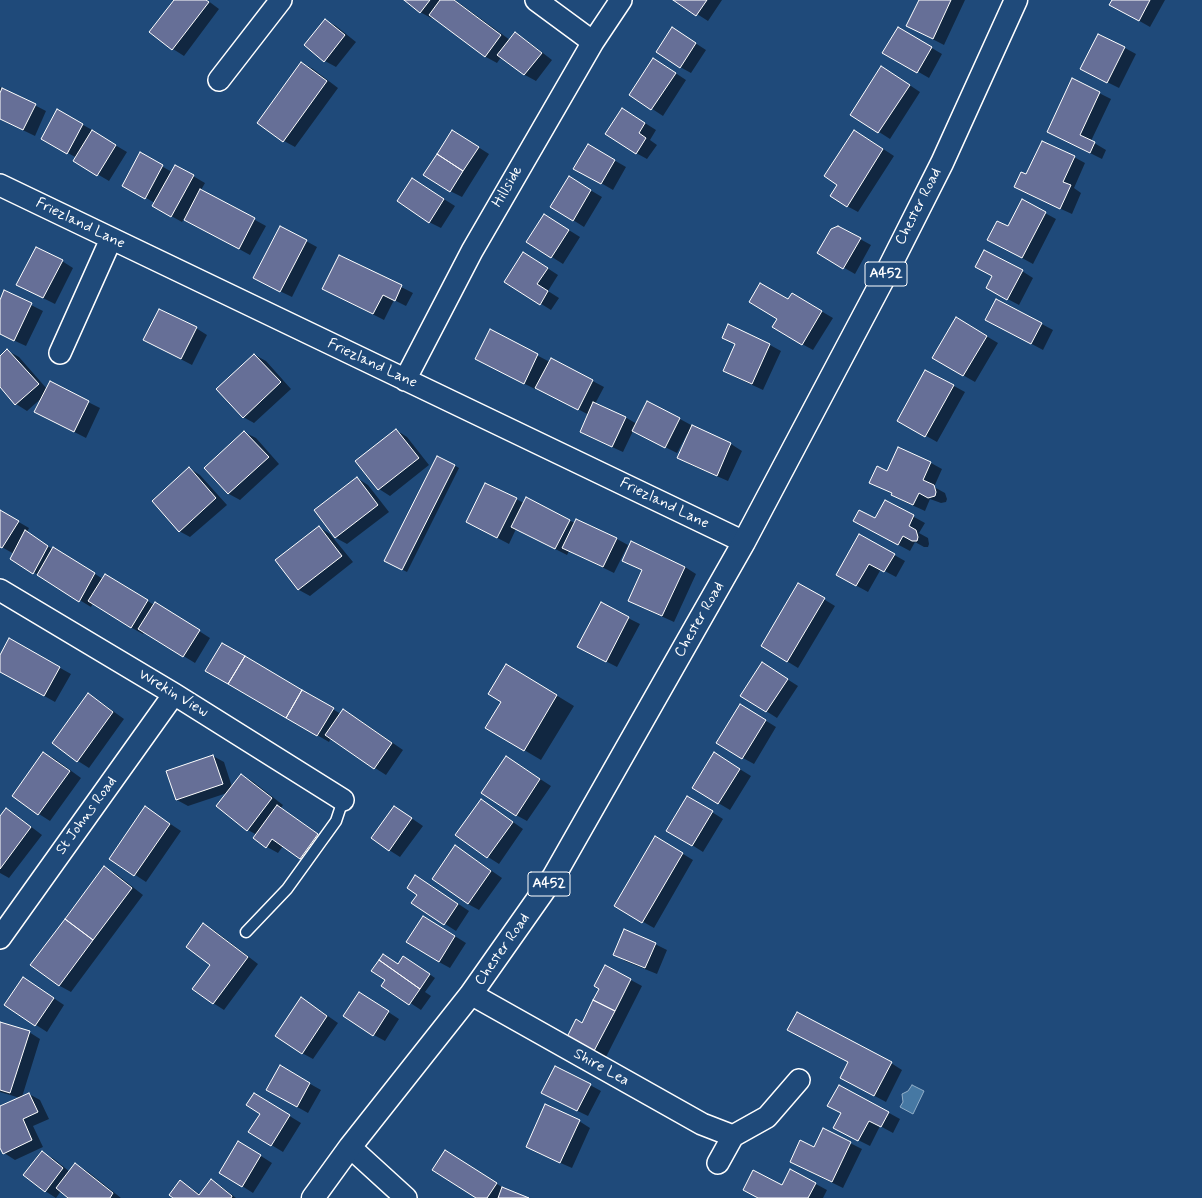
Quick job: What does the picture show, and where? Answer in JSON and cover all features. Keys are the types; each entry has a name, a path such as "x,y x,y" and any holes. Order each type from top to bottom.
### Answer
{"highway":[{"name":"Chester Road","path":"313,1198 350,1147 471,994 554,876 744,542 889,268 942,163 1016,0"}],"street":[{"path":"219,80 281,0"},
{"path":"536,0 593,42"},
{"name":"Hillside","path":"405,380 472,251 593,42 621,0"},
{"name":"Friezland Lane","path":"0,185 744,542"},
{"path":"60,353 111,239"},
{"name":"Wrekin View","path":"0,590 174,694 344,800"},
{"name":"St Johns Road","path":"0,938 174,694"},
{"name":"Shire Lea","path":"471,994 702,1124 733,1136"},
{"path":"718,1164 733,1136 767,1117 799,1080"},
{"path":"350,1147 406,1198"}],"lane":[{"path":"246,932 287,889 336,821 344,800"}],"water":[{"path":"912,1085 924,1091 913,1114 900,1107 903,1102 902,1094 908,1091"}],"building":[{"path":"174,0 206,0 209,2 172,50 149,32"},
{"path":"404,0 430,0 420,13"},
{"path":"440,0 454,0 501,35 485,57 429,15"},
{"path":"673,0 707,0 696,16"},
{"path":"919,0 951,0 933,39 906,26"},
{"path":"1112,0 1150,0 1139,21 1109,5"},
{"path":"325,19 345,35 324,62 304,45"},
{"path":"672,27 696,43 680,68 656,52"},
{"path":"898,27 932,47 917,73 882,53"},
{"path":"515,32 542,53 524,75 497,55"},
{"path":"1098,34 1125,47 1107,83 1080,69"},
{"path":"653,58 676,73 651,110 629,95"},
{"path":"301,62 327,81 283,142 257,123"},
{"path":"881,66 910,85 878,133 850,115"},
{"path":"1072,78 1100,92 1080,135 1095,142 1090,153 1047,132"},
{"path":"2,88 36,104 23,130 0,119 0,93"},
{"path":"622,108 645,123 639,133 646,138 636,154 605,134"},
{"path":"57,109 83,124 67,154 41,139"},
{"path":"92,130 116,145 97,176 73,161"},
{"path":"452,130 479,147 463,171 437,154"},
{"path":"854,130 883,149 847,207 830,196 837,185 824,176"},
{"path":"1042,141 1075,156 1063,182 1071,185 1060,209 1014,187 1021,172 1026,174"},
{"path":"588,144 615,160 601,184 573,169"},
{"path":"140,152 163,165 145,199 122,186"},
{"path":"437,154 463,171 450,192 423,175"},
{"path":"175,165 194,175 171,217 152,206"},
{"path":"569,176 591,190 573,221 550,207"},
{"path":"412,178 444,199 429,223 397,201"},
{"path":"200,189 255,218 239,249 184,220"},
{"path":"1022,199 1046,212 1022,258 987,240 997,221 1008,226"},
{"path":"544,214 569,230 551,258 526,242"},
{"path":"280,226 307,240 280,292 253,278"},
{"path":"838,226 861,238 843,269 817,253 831,229"},
{"path":"36,247 63,260 43,298 16,285"},
{"path":"984,250 1023,270 1007,300 986,288 992,276 975,267"},
{"path":"523,252 548,268 537,284 548,291 540,305 504,282"},
{"path":"339,255 402,285 395,301 383,295 373,314 322,289"},
{"path":"760,283 788,299 792,293 822,311 802,345 772,327 777,319 749,302"},
{"path":"4,290 32,303 14,341 0,334 0,300"},
{"path":"996,299 1042,323 1031,344 985,320"},
{"path":"159,309 197,327 181,359 143,340"},
{"path":"956,317 987,336 963,376 932,358"},
{"path":"728,324 770,344 752,384 723,371 735,344 722,338"},
{"path":"490,329 538,354 524,384 475,359"},
{"path":"7,349 39,384 15,405 0,387 0,356"},
{"path":"254,354 281,382 243,418 216,389"},
{"path":"551,358 593,380 578,410 535,388"},
{"path":"925,370 954,385 925,437 897,421"},
{"path":"50,381 89,401 74,432 34,412"},
{"path":"647,401 680,418 665,448 632,431"},
{"path":"593,402 626,417 612,447 580,432"},
{"path":"692,425 731,443 717,476 677,458"},
{"path":"396,429 419,458 378,490 355,461"},
{"path":"244,431 269,457 228,494 204,468"},
{"path":"898,447 931,462 923,480 934,485 936,492 935,496 928,498 919,493 913,505 891,495 892,493 869,483 877,466 887,471"},
{"path":"437,456 455,465 402,570 384,561"},
{"path":"189,467 216,498 179,532 152,501"},
{"path":"357,477 378,505 335,538 314,510"},
{"path":"485,483 517,498 497,538 466,522"},
{"path":"526,497 570,520 555,549 511,527"},
{"path":"885,500 914,515 909,526 916,530 918,537 917,541 912,541 903,536 898,545 853,521 859,510 875,518"},
{"path":"0,510 19,521 2,548 0,547"},
{"path":"576,519 617,538 603,567 562,548"},
{"path":"319,526 342,556 298,590 275,560"},
{"path":"25,530 48,546 33,574 10,559"},
{"path":"859,534 895,554 884,572 869,564 856,586 836,575"},
{"path":"631,541 685,567 662,616 628,601 642,570 622,561"},
{"path":"53,547 95,573 79,602 37,575"},
{"path":"105,574 148,600 131,628 88,601"},
{"path":"798,583 825,598 787,662 761,646"},
{"path":"155,602 200,630 183,657 138,629"},
{"path":"601,602 629,617 606,662 577,647"},
{"path":"9,638 60,667 44,696 0,672 0,655"},
{"path":"222,643 245,656 228,684 205,671"},
{"path":"245,656 302,690 286,718 228,684"},
{"path":"762,662 788,679 766,712 740,696"},
{"path":"506,664 557,695 524,751 485,728 501,702 488,694"},
{"path":"302,690 334,708 317,736 286,718"},
{"path":"88,693 113,712 77,762 52,743"},
{"path":"740,704 766,720 742,759 716,743"},
{"path":"343,709 392,743 374,769 325,735"},
{"path":"43,752 70,771 38,815 12,796"},
{"path":"714,752 740,769 718,804 692,788"},
{"path":"213,755 223,784 176,800 166,771"},
{"path":"506,756 540,779 516,816 481,793"},
{"path":"241,774 272,798 247,831 216,806"},
{"path":"687,796 713,811 692,846 666,831"},
{"path":"481,799 513,822 487,858 455,835"},
{"path":"277,805 318,834 300,859 272,839 266,848 253,838"},
{"path":"145,806 170,824 134,876 109,859"},
{"path":"394,806 412,818 389,851 371,838"},
{"path":"6,808 31,827 0,869 0,816"},
{"path":"655,836 683,853 642,923 614,906"},
{"path":"455,845 491,871 468,904 432,879"},
{"path":"104,866 132,888 93,940 65,919"},
{"path":"415,875 458,904 444,925 411,903 417,895 407,888"},
{"path":"423,916 455,936 439,962 406,942"},
{"path":"65,919 93,940 59,986 30,965"},
{"path":"203,923 248,957 213,1004 192,989 210,965 186,947"},
{"path":"624,929 656,943 645,968 613,955"},
{"path":"383,954 398,964 403,956 430,974 420,989 379,960"},
{"path":"379,960 420,989 409,1005 381,986 385,980 371,971"},
{"path":"605,965 631,979 615,1011 593,1000 599,989 594,986"},
{"path":"23,977 54,998 35,1026 4,1005"},
{"path":"359,992 389,1011 373,1036 343,1016"},
{"path":"301,997 327,1016 302,1054 275,1036"},
{"path":"593,1000 615,1011 594,1051 567,1037 576,1019 582,1023"},
{"path":"797,1012 892,1062 874,1096 840,1078 848,1062 787,1030"},
{"path":"0,1022 30,1031 10,1093 0,1090"},
{"path":"280,1065 310,1083 297,1107 266,1090"},
{"path":"555,1066 591,1084 577,1111 541,1093"},
{"path":"839,1085 889,1112 881,1127 869,1121 858,1141 833,1128 841,1113 827,1106"},
{"path":"29,1093 38,1112 23,1119 32,1140 3,1154 0,1148 0,1106"},
{"path":"254,1093 290,1115 271,1146 248,1132 260,1114 246,1105"},
{"path":"545,1104 580,1120 560,1163 526,1147"},
{"path":"823,1128 851,1142 832,1182 790,1162 800,1140 814,1147"},
{"path":"238,1141 261,1155 242,1187 219,1173"},
{"path":"445,1150 497,1183 487,1198 476,1198 432,1170"},
{"path":"42,1151 63,1168 45,1192 23,1175"},
{"path":"75,1163 113,1193 110,1198 68,1198 56,1188"},
{"path":"790,1169 816,1183 808,1198 758,1198 743,1190 753,1170 782,1185"},
{"path":"211,1179 232,1196 231,1198 173,1198 169,1195 180,1180 199,1195"},
{"path":"502,1187 529,1198 498,1198"}]}
